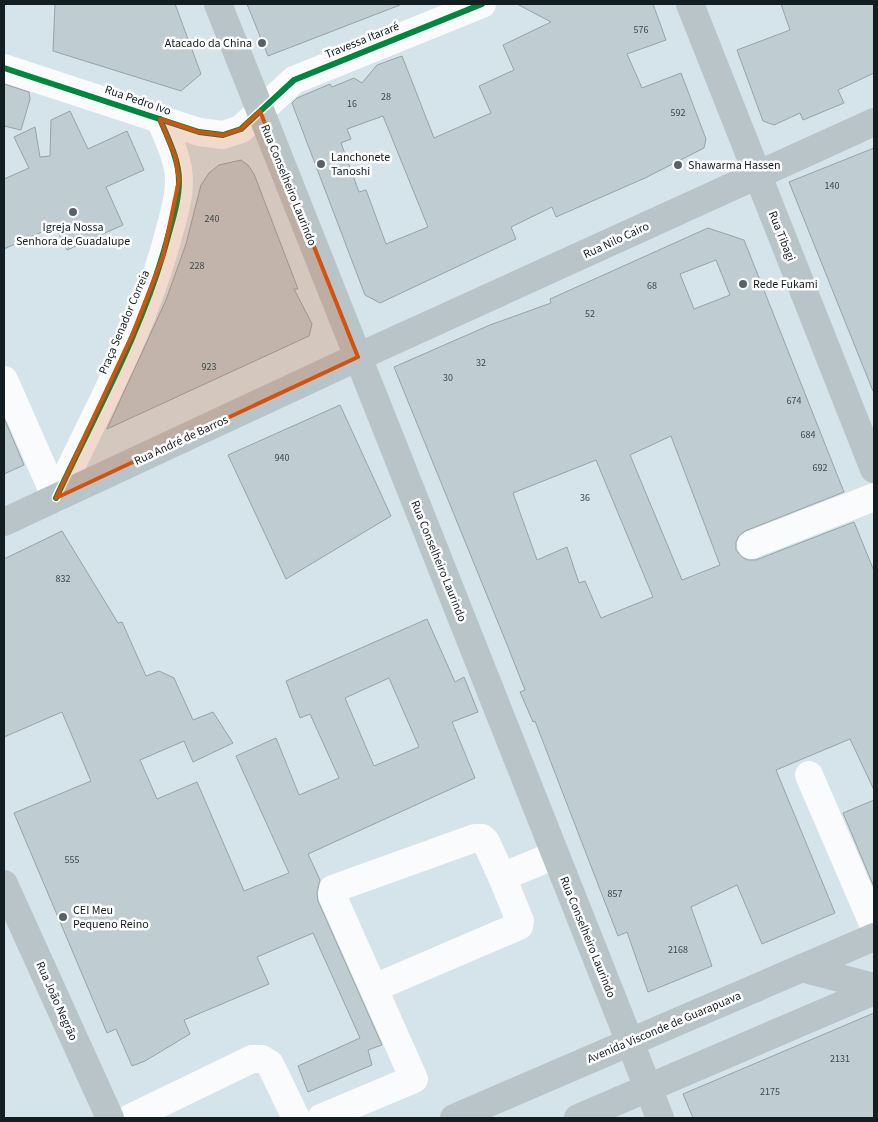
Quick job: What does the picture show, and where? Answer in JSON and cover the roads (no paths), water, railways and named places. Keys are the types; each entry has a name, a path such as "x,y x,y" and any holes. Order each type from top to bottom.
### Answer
{"main road":[{"name":"Rua Conselheiro Laurindo","path":"218,4 660,1118"},
{"name":"Rua Tibagi","path":"690,4 874,469"},
{"name":"Rua Nilo Cairo","path":"358,357 874,122"},
{"name":"Rua André de Barros","path":"4,522 358,357"},
{"name":"Rua João Negrão","path":"4,884 110,1118"},
{"name":"Avenida Visconde de Guarapuava","path":"454,1118 874,937"},
{"path":"801,968 874,989"},
{"path":"578,1118 874,989"}],"street":[{"name":"Travessa Itararé","path":"260,111 294,80 482,4"},
{"name":"Rua Pedro Ivo","path":"4,68 199,132 223,134 241,129 260,111"},
{"name":"Praça Senador Correia","path":"56,498 144,310 163,256 175,210 179,180 175,156 160,119"},
{"path":"4,380 56,498"},
{"path":"751,545 874,497"},
{"path":"809,775 874,926"},
{"path":"321,1118 414,1079 332,896 333,889 476,838 482,838 486,842 502,877 520,921 519,926 374,988"},
{"path":"502,877 555,855"},
{"path":"137,1117 252,1059 262,1059 270,1064 296,1118"}],"place":[{"name":"Atacado da China","path":"262,43"},
{"name":"Lanchonete Tanoshi","path":"321,164"},
{"name":"Shawarma Hassen","path":"678,165"},
{"name":"Igreja Nossa Senhora de Guadalupe","path":"73,212"},
{"name":"Rede Fukami","path":"743,284"},
{"name":"CEI Meu Pequeno Reino","path":"63,917"}]}
